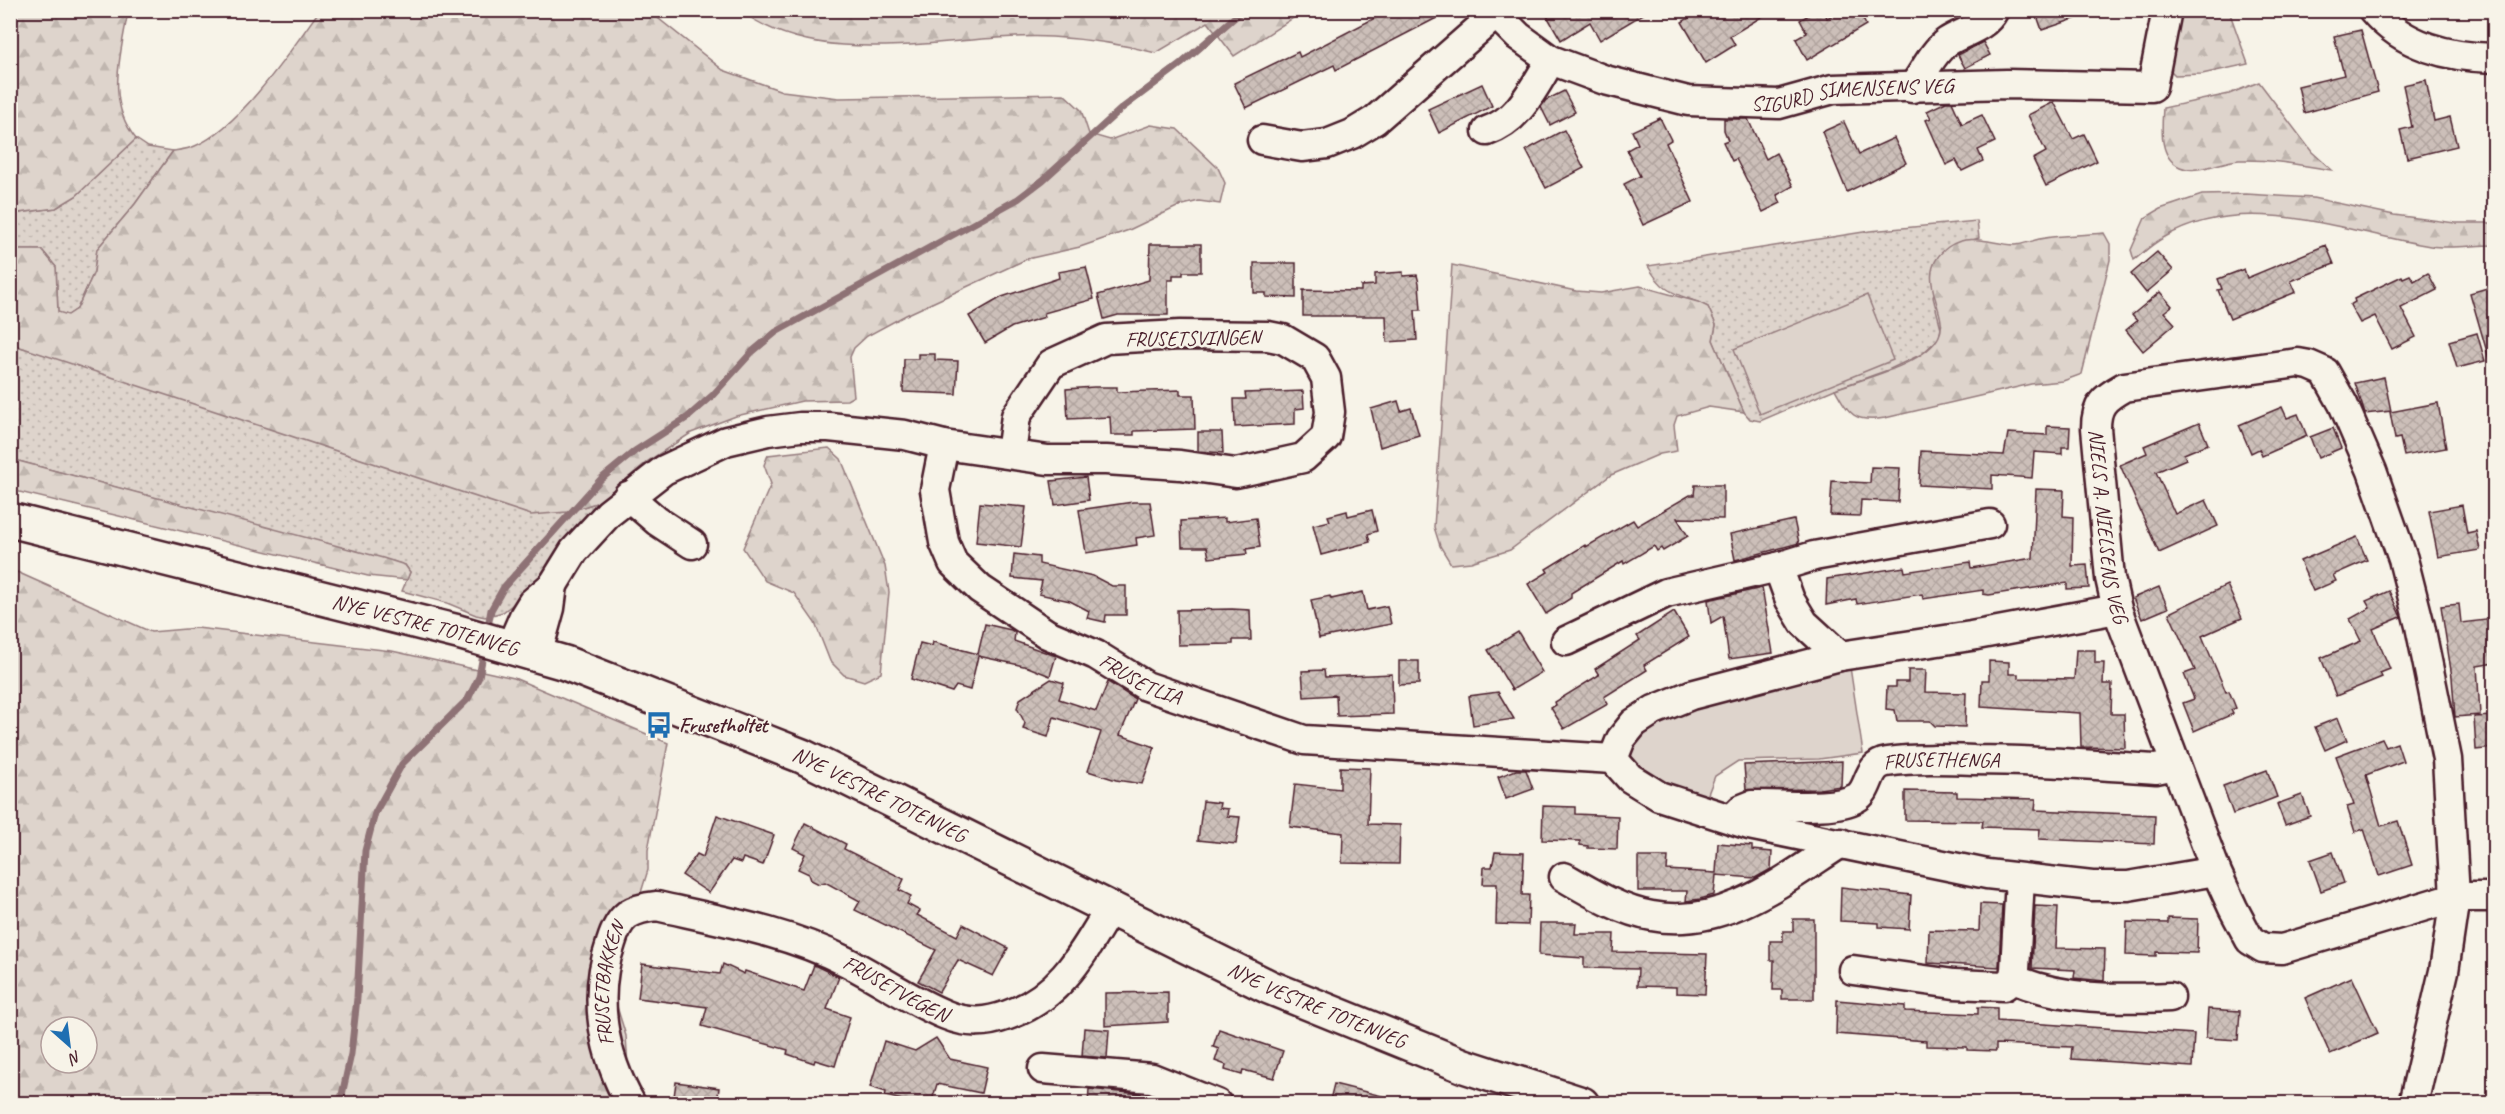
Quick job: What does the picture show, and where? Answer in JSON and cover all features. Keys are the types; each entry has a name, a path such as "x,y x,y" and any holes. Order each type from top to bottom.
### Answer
{"main road":[{"name":"NYE VESTRE TOTENVEG","path":"10,520 524,651 678,706 802,756 880,793 1109,910 1280,992 1464,1066 1582,1104"}],"street":[{"path":"1912,88 1939,49 1947,42 1989,19 1994,10"},
{"name":"SIGURD SIMENSENS VEG","path":"1262,140 1302,147 1327,144 1352,134 1376,120 1498,12 1518,36 1551,60 1605,80 1688,101 1779,104 1833,89 2007,84 2152,87 2167,10"},
{"path":"2373,10 2396,31 2430,48 2459,56 2494,58"},
{"path":"1487,131 1503,126 1517,113 1551,60"},
{"name":"FRUSETSVINGEN","path":"944,445 1048,459 1180,465 1236,473 1304,458 1326,437 1330,412 1326,378 1315,358 1290,342 1268,336 1180,335 1107,339 1051,364 1016,416 1011,454"},
{"name":"NIELS A. NIELSENS VEG","path":"2413,1104 2444,971 2455,897 2447,759 2420,626 2403,559 2372,471 2343,404 2325,372 2298,363 2124,387 2106,396 2096,411 2096,428 2110,578 2117,609 2216,871 2250,940 2263,948 2282,949 2306,944 2455,897"},
{"path":"524,651 550,608 553,585 587,534 628,496 664,470 703,450 734,439 800,427 905,435 944,445"},
{"name":"FRUSETLIA","path":"944,445 935,490 944,542 953,563 980,589 1047,634 1096,655 1146,686 1304,740 1473,753 1613,759"},
{"path":"628,496 657,521 692,544"},
{"path":"1566,641 1666,593 1778,567 1814,556 1990,524"},
{"path":"1778,567 1790,600 1804,623 1840,656"},
{"path":"2117,609 1971,636 1840,656 1691,695 1654,710 1634,723 1621,739 1613,759 1630,778 1659,796 1749,825 2020,879 2128,886 2216,871"},
{"name":"FRUSETHENGA","path":"1732,819 1742,809 1752,805 1836,804 1850,801 1860,796 1869,775 1885,762 1934,759 2028,760 2156,769 2175,765"},
{"path":"1564,877 1596,896 1650,916 1673,919 1705,916 1739,905 1841,843"},
{"path":"1853,970 1954,984 2004,986 2013,979 2017,954 2017,900 2020,879"},
{"path":"2455,897 2494,897"},
{"name":"FRUSETVEGEN","path":"642,908 657,906 779,937 844,960 946,1016 982,1023 1020,1011 1046,996 1082,955 1109,910"},
{"name":"FRUSETBAKKEN","path":"631,1104 610,1059 601,1001 604,963 616,928 626,915 642,908"},
{"path":"2013,979 2041,991 2078,996 2170,997"},
{"path":"1043,1069 1152,1078 1217,1104"}],"green space":[{"path":"11,10 128,11 119,61 118,93 126,124 136,139 76,196 56,208 11,214"},
{"path":"319,11 649,11 723,70 782,91 839,98 1064,94 1081,110 1089,134 1110,140 1151,125 1177,129 1218,168 1225,183 1220,204 1199,201 1179,206 1129,230 1080,247 1027,259 906,315 867,336 854,348 850,357 854,396 847,400 802,401 736,416 691,433 648,461 599,502 567,512 531,515 11,344 10,250 42,250 56,267 58,312 68,315 77,309 94,272 97,249 135,204 173,151 195,146 212,137 229,123 263,86"},
{"path":"741,11 1304,11 1234,56 1208,22 1156,53 1104,42 1052,37 1015,37 892,46 851,46 812,41 775,30"},
{"path":"2175,11 2229,11 2248,64 2202,74 2175,75 2166,66"},
{"path":"2259,82 2312,152 2332,170 2263,160 2232,161 2201,169 2187,169 2173,162 2168,156 2163,141 2163,108 2229,94"},
{"path":"136,139 148,147 173,151 135,204 97,249 94,272 77,309 68,315 58,313 56,267 42,250 11,250 11,214 56,208 76,196"},
{"path":"2246,194 2313,198 2394,215 2455,223 2494,223 2494,245 2430,246 2329,224 2261,215 2227,217 2194,224 2163,238 2134,260 2131,250 2145,218 2160,209 2202,195"},
{"path":"1977,221 1979,238 1949,247 1933,297 1941,328 1939,338 1922,354 1760,421 1750,419 1744,412 1713,340 1716,325 1708,307 1667,289 1648,266 1870,231"},
{"path":"2104,233 2110,244 2110,260 2082,374 2063,381 2031,384 1885,418 1859,418 1844,405 1835,389 1908,362 1932,346 1939,336 1940,316 1934,293 1932,269 1937,258 1948,247 1964,240 2014,245 2060,236"},
{"path":"1452,265 1576,291 1601,293 1640,286 1698,302 1708,307 1716,325 1713,340 1744,412 1709,407 1677,416 1674,425 1677,451 1660,454 1611,475 1510,550 1471,562 1451,564 1440,546 1434,527"},
{"path":"1867,295 1893,360 1760,414 1734,349"},
{"path":"10,344 567,512 599,502 533,589 503,612 485,617 476,615 447,603 402,591 410,572 405,565 11,459"},
{"path":"829,448 841,459 885,566 889,592 881,673 864,681 844,675 830,661 815,623 794,593 765,581 743,548 771,484 764,465 768,455"},
{"path":"11,459 383,558 405,565 410,572 407,580 368,576 11,490"},
{"path":"17,572 151,632 197,628 392,651 514,678 668,743 648,850 648,870 618,967 614,997 626,1036 628,1067 646,1103 11,1104 10,578"},
{"path":"1850,667 1863,753 1819,759 1738,761 1715,776 1706,799 1665,785 1647,774 1631,758 1634,741 1654,719"}],"building":[{"path":"1390,10 1452,10 1336,70 1334,65 1246,108 1234,83 1298,52 1300,57"},
{"path":"1557,10 1650,10 1600,40 1590,22 1561,40 1547,16"},
{"path":"1702,10 1773,10 1730,36 1735,45 1706,63 1682,22"},
{"path":"1817,10 1824,10 1827,18 1842,10 1858,10 1866,25 1807,60 1796,39 1807,33 1800,20"},
{"path":"2035,10 2088,10 2089,14 2042,30"},
{"path":"2361,30 2378,92 2304,113 2298,86 2344,75 2334,36"},
{"path":"1983,42 1990,55 1965,68 1958,55"},
{"path":"2426,80 2434,121 2450,117 2457,146 2407,158 2400,130 2412,127 2403,85"},
{"path":"1482,84 1492,106 1439,133 1428,109"},
{"path":"1564,91 1575,112 1550,125 1541,107 1546,100"},
{"path":"1946,102 1952,102 1962,124 1982,115 1995,142 1978,150 1983,161 1962,171 1956,160 1946,165 1926,120 1931,118 1927,111"},
{"path":"2054,102 2073,139 2084,134 2097,161 2046,186 2033,159 2046,152 2028,115"},
{"path":"1660,118 1671,140 1666,143 1693,202 1643,225 1624,184 1640,176 1627,150 1638,144 1632,131"},
{"path":"1724,119 1748,119 1766,159 1776,153 1793,186 1777,195 1781,203 1763,212 1736,159 1732,161 1723,142 1728,140 1724,130"},
{"path":"1844,122 1859,154 1894,138 1906,163 1847,192 1822,132"},
{"path":"1564,130 1584,168 1546,188 1526,150"},
{"path":"1150,244 1201,244 1201,272 1183,272 1183,275 1173,275 1173,280 1168,280 1168,315 1118,315 1104,319 1098,295 1149,280"},
{"path":"2326,245 2334,264 2291,281 2296,292 2230,319 2218,290 2222,289 2218,279 2244,269 2247,278"},
{"path":"2157,252 2173,270 2146,293 2131,274"},
{"path":"1254,263 1296,263 1296,298 1266,297 1266,293 1254,293"},
{"path":"1086,267 1094,299 1044,313 1045,317 1012,327 985,343 969,316 1002,297 1059,278 1058,272"},
{"path":"1403,272 1403,276 1417,275 1419,283 1421,310 1415,310 1417,340 1387,342 1386,316 1303,316 1303,290 1361,291 1361,286 1375,285 1375,274"},
{"path":"2428,273 2437,290 2401,308 2416,337 2392,349 2375,316 2360,323 2350,305 2355,302 2354,299 2402,276 2403,278 2410,275 2414,281"},
{"path":"2494,286 2494,359 2489,359 2470,293"},
{"path":"2160,292 2172,306 2164,312 2175,324 2143,351 2126,330 2137,321 2132,315"},
{"path":"2477,333 2485,361 2457,368 2449,341"},
{"path":"918,354 935,354 935,360 958,361 956,394 903,392 904,359 918,359"},
{"path":"2384,377 2391,411 2365,414 2355,383"},
{"path":"1117,387 1117,392 1180,390 1180,395 1194,395 1195,429 1134,431 1134,435 1111,435 1110,417 1068,419 1066,389"},
{"path":"1303,391 1304,408 1295,409 1295,424 1235,427 1234,399 1246,399 1245,393"},
{"path":"1398,401 1401,411 1411,408 1419,435 1380,447 1371,409"},
{"path":"2438,403 2446,448 2404,456 2400,438 2395,439 2390,412"},
{"path":"2282,407 2287,418 2298,414 2307,436 2262,456 2259,449 2251,453 2239,425"},
{"path":"2199,423 2208,444 2184,454 2186,459 2156,472 2175,514 2206,500 2218,526 2159,553 2120,465 2147,453 2144,446"},
{"path":"2047,426 2070,427 2069,447 2062,447 2062,454 2034,452 2032,478 1992,475 1992,489 1919,485 1921,451 2004,455 2008,433 2047,435"},
{"path":"2333,428 2341,448 2318,458 2310,437"},
{"path":"1198,432 1222,432 1223,453 1198,451"},
{"path":"1871,467 1900,468 1898,502 1861,500 1860,516 1830,515 1832,481 1870,483"},
{"path":"1086,477 1089,500 1055,505 1051,481"},
{"path":"1695,485 1723,485 1723,519 1677,518 1688,536 1663,551 1661,548 1657,551 1654,546 1624,564 1623,561 1571,593 1571,598 1546,614 1528,584 1548,572 1546,569 1585,545 1586,547 1633,520 1637,526 1690,495 1694,495"},
{"path":"2036,489 2064,490 2063,516 2073,517 2072,566 2087,565 2089,588 2067,589 2067,583 1989,595 1983,594 1983,590 1923,599 1922,594 1857,604 1856,599 1826,605 1827,579 1904,567 1905,572 1970,562 1971,568 2033,558"},
{"path":"1133,502 1150,502 1155,535 1136,538 1137,545 1086,553 1079,510"},
{"path":"980,503 1026,507 1021,547 976,542"},
{"path":"2462,505 2467,533 2476,531 2480,550 2438,557 2429,511"},
{"path":"1372,510 1377,531 1368,534 1370,542 1321,555 1313,525 1330,521 1328,516 1347,511 1348,516"},
{"path":"1225,518 1225,522 1256,518 1260,547 1246,549 1247,554 1209,558 1207,547 1182,547 1181,521"},
{"path":"1794,520 1799,543 1735,560 1730,534"},
{"path":"2357,537 2367,560 2333,575 2336,581 2313,591 2300,561"},
{"path":"1014,554 1039,557 1039,564 1093,576 1112,586 1126,586 1126,615 1106,615 1105,622 1087,618 1089,611 1070,601 1039,594 1042,581 1012,578"},
{"path":"2227,585 2242,618 2202,636 2226,692 2229,691 2236,708 2231,710 2233,714 2194,731 2183,703 2194,699 2184,674 2195,670 2169,613"},
{"path":"2159,587 2168,608 2142,619 2133,598"},
{"path":"1762,588 1773,653 1729,659 1723,616 1711,623 1708,600"},
{"path":"2389,591 2401,617 2373,629 2390,669 2380,673 2382,677 2336,696 2321,658 2361,641 2350,619 2370,608 2366,601"},
{"path":"1363,592 1367,610 1387,606 1391,624 1319,638 1311,600 1330,596 1331,599"},
{"path":"2459,604 2461,623 2494,619 2494,663 2477,666 2480,715 2455,717 2452,677 2441,606"},
{"path":"1177,610 1250,610 1251,640 1233,640 1233,644 1178,645"},
{"path":"1674,612 1689,637 1644,665 1647,670 1604,697 1608,704 1564,729 1551,708 1556,705 1555,702 1599,675 1595,669 1640,640 1637,636"},
{"path":"985,624 1011,630 1015,633 1014,641 1056,656 1050,676 1028,667 978,656 970,690 956,686 952,692 911,679 920,643 932,646 933,642 978,654"},
{"path":"1518,632 1542,672 1512,690 1488,650"},
{"path":"2076,650 2095,650 2095,663 2104,663 2103,684 2112,684 2111,714 2124,714 2125,748 2081,747 2080,713 1981,707 1982,680 1989,680 1989,661 2009,662 2009,674 2018,674 2018,678 2074,679"},
{"path":"1399,661 1419,661 1419,684 1399,685"},
{"path":"1324,670 1325,677 1392,674 1393,714 1337,716 1336,695 1304,697 1302,671"},
{"path":"1908,670 1926,670 1925,692 1966,693 1965,727 1935,726 1930,721 1897,721 1895,710 1886,709 1887,687 1896,687 1896,682 1908,682"},
{"path":"1051,679 1064,683 1059,699 1096,711 1108,682 1135,699 1120,735 1155,747 1142,784 1116,780 1088,771 1101,732 1054,717 1048,737 1023,729 1025,723 1017,708 1020,699"},
{"path":"1498,692 1514,719 1473,725 1469,696"},
{"path":"2494,716 2494,748 2476,750 2474,717"},
{"path":"2338,718 2347,740 2325,750 2315,727"},
{"path":"2382,739 2386,747 2397,743 2403,761 2366,775 2381,826 2398,821 2412,865 2379,876 2364,829 2355,832 2347,807 2354,805 2336,756"},
{"path":"1842,761 1841,786 1819,789 1746,790 1744,765"},
{"path":"1340,767 1370,768 1368,824 1400,825 1399,864 1342,863 1343,833 1290,827 1295,784 1340,789"},
{"path":"1516,770 1526,770 1533,789 1506,799 1498,777"},
{"path":"2267,770 2277,797 2233,814 2223,786"},
{"path":"1905,791 1957,792 1957,797 2036,799 2035,810 2155,815 2154,844 2039,839 2040,829 1982,827 1983,821 1905,820"},
{"path":"2302,795 2310,816 2285,825 2277,804"},
{"path":"1203,801 1220,803 1219,808 1228,809 1227,816 1240,817 1236,844 1198,840"},
{"path":"1543,806 1575,807 1575,814 1618,816 1617,849 1588,848 1588,846 1580,845 1580,841 1542,840"},
{"path":"717,815 774,835 763,865 743,858 741,863 732,860 709,893 682,875 697,854 703,857"},
{"path":"805,823 846,844 844,849 904,879 899,890 911,896 907,904 920,911 917,915 957,936 963,924 1008,948 993,976 958,960 939,992 918,981 936,950 855,910 860,901 825,882 819,884 811,880 809,874 798,869 805,854 793,848"},
{"path":"1718,843 1752,846 1752,850 1772,852 1771,869 1755,878 1716,875 1714,895 1700,899 1686,901 1687,891 1638,891 1638,857 1668,857 1667,870 1716,873"},
{"path":"1495,852 1524,853 1522,895 1529,895 1528,925 1496,924 1497,884 1483,884 1484,867 1492,867"},
{"path":"2333,852 2344,883 2321,891 2310,860"},
{"path":"1841,887 1911,895 1909,929 1879,927 1879,923 1840,921"},
{"path":"1980,904 2002,905 1999,967 1928,963 1929,930 1979,931"},
{"path":"2035,906 2058,907 2056,948 2105,949 2104,981 2074,978 2075,970 2032,968"},
{"path":"2168,918 2198,919 2197,953 2156,952 2156,956 2126,955 2127,922 2168,923"},
{"path":"1793,919 1814,919 1814,999 1782,999 1782,990 1773,990 1774,960 1770,960 1770,941 1783,941 1783,931 1793,931"},
{"path":"1540,923 1576,923 1575,934 1614,934 1613,952 1707,954 1705,994 1676,993 1676,987 1637,986 1638,969 1584,968 1584,958 1539,955"},
{"path":"642,964 720,974 723,964 744,974 745,971 804,991 814,965 839,977 827,1009 850,1017 835,1066 815,1060 814,1063 787,1054 788,1050 702,1026 707,1007 638,998"},
{"path":"2352,977 2378,1033 2330,1054 2305,998"},
{"path":"1168,992 1168,1022 1105,1026 1105,993"},
{"path":"1837,1000 1905,1006 1905,1011 1978,1014 1978,1007 1997,1008 1997,1021 2194,1034 2192,1067 2071,1059 2072,1047 1996,1044 1996,1051 1967,1050 1967,1047 1926,1046 1926,1041 1836,1034"},
{"path":"2208,1009 2240,1011 2238,1040 2206,1038"},
{"path":"1084,1028 1109,1030 1107,1058 1082,1056"},
{"path":"1219,1029 1283,1051 1274,1078 1243,1070 1242,1075 1225,1070 1226,1065 1215,1061 1219,1049 1213,1047"},
{"path":"936,1038 950,1059 987,1067 981,1093 937,1084 931,1104 920,1104 885,1096 886,1092 870,1087 884,1041 915,1051"},
{"path":"676,1082 719,1088 717,1104 673,1104"},
{"path":"1334,1084 1386,1097 1385,1104 1329,1104"},
{"path":"1089,1089 1141,1094 1141,1104 1088,1104"}],"waterway":[{"path":"487,632 491,610 504,587 601,479 635,451 688,417 712,396 752,352 776,332 1018,199 1043,180 1121,109 1181,64 1243,10"},
{"path":"340,1104 351,1054 357,998 365,851 375,813 402,764 468,699 479,677 484,649"}],"place":[{"name":"Frusetholtet","path":"659,725"}]}
